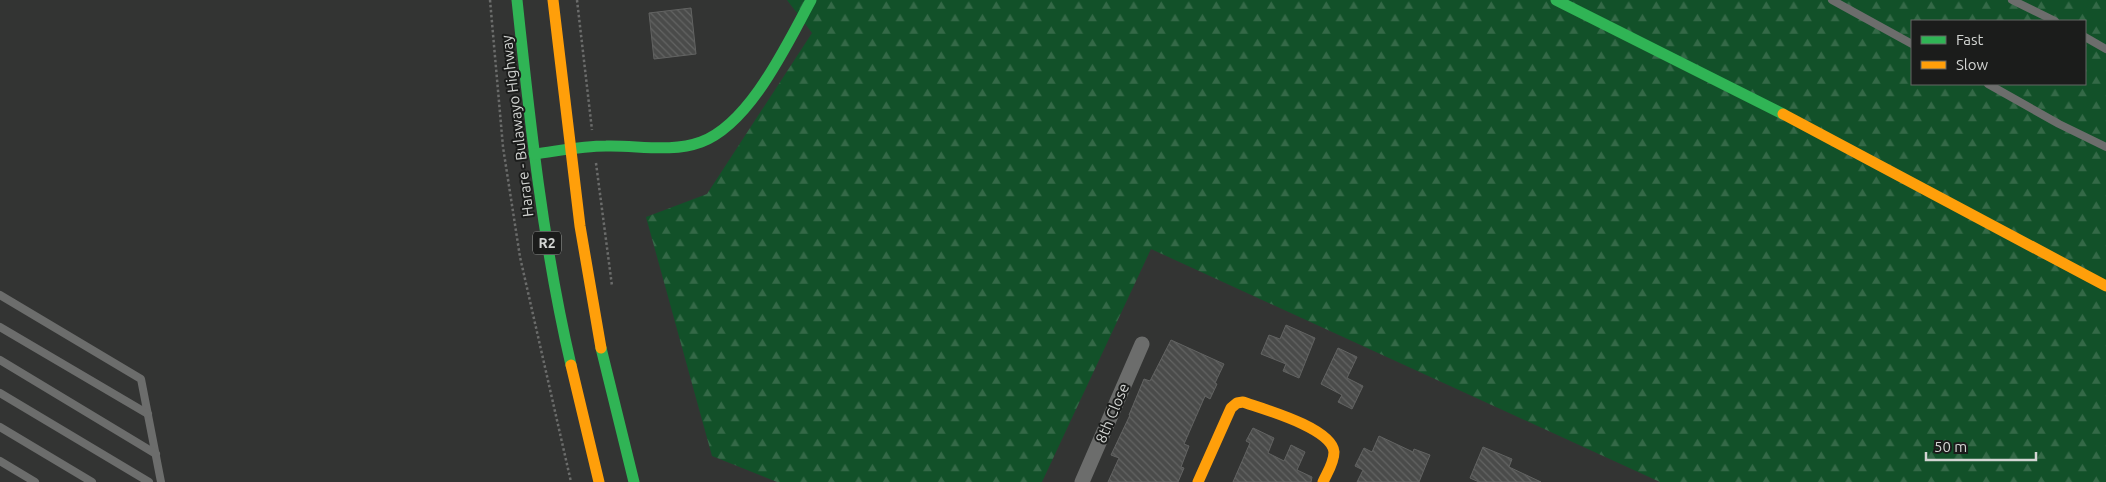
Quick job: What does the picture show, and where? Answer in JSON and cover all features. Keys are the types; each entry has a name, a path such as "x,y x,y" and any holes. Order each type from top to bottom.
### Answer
{"main road":[{"name":"Harare - Bulawayo Highway","path":"517,0 545,236 599,482"},
{"name":"R2","path":"553,0 570,150 592,302 608,382 634,482"},
{"path":"534,154 594,146 684,146 702,142 723,130 752,101 812,0"},
{"path":"1556,0 1840,143 2106,286"},
{"path":"1198,482 1231,408 1237,403 1243,402 1321,434 1333,448 1334,458 1323,482"}],"street":[{"name":"8th Close","path":"1082,482 1142,344"}],"lane":[{"path":"1832,0 1911,43"},
{"path":"2012,0 2053,20"},
{"path":"2086,38 2106,49"},
{"path":"1990,85 2059,124 2106,146"},
{"path":"0,295 140,379 161,482"},
{"path":"0,327 148,414"},
{"path":"0,360 156,454"},
{"path":"0,393 148,482"},
{"path":"0,427 92,482"},
{"path":"0,461 34,482"}],"path":[{"path":"490,0 503,147 520,257 571,482"},
{"path":"577,0 612,289"}],"green space":[{"path":"787,0 2106,0 2106,482 1660,482 1151,249 1042,482 777,482 712,456 646,217 707,194 812,33"}],"building":[{"path":"691,8 696,54 654,59 649,13"},
{"path":"1286,325 1315,338 1299,378 1283,371 1286,364 1261,354 1269,335 1280,339"},
{"path":"1171,340 1224,364 1210,399 1205,396 1184,444 1189,446 1181,467 1184,468 1178,482 1108,482 1119,458 1111,455 1144,379 1150,381"},
{"path":"1338,348 1357,357 1347,378 1363,386 1352,409 1338,402 1342,395 1321,384"},
{"path":"1253,428 1274,438 1268,453 1284,461 1291,445 1305,452 1297,470 1312,477 1311,482 1233,482 1250,443 1246,441"},
{"path":"1379,436 1413,452 1414,449 1430,455 1419,482 1357,482 1363,470 1355,466 1364,448 1372,452"},
{"path":"1483,447 1512,459 1509,467 1541,482 1479,482 1470,478"}],"traffic: fast":[{"path":"517,0 532,138 545,229 571,365"},
{"path":"534,154 597,146 678,147 701,142 719,133 751,101 765,81 779,60 811,0"},
{"path":"1556,0 1783,114"},
{"path":"601,348 634,482"}],"traffic: slow":[{"path":"553,0 580,226 601,348"},
{"path":"1783,114 2106,286"},
{"path":"571,365 599,482"},
{"path":"1198,482 1231,408 1237,403 1243,402 1310,427 1322,435 1330,443 1334,452 1332,464 1323,482"}]}
